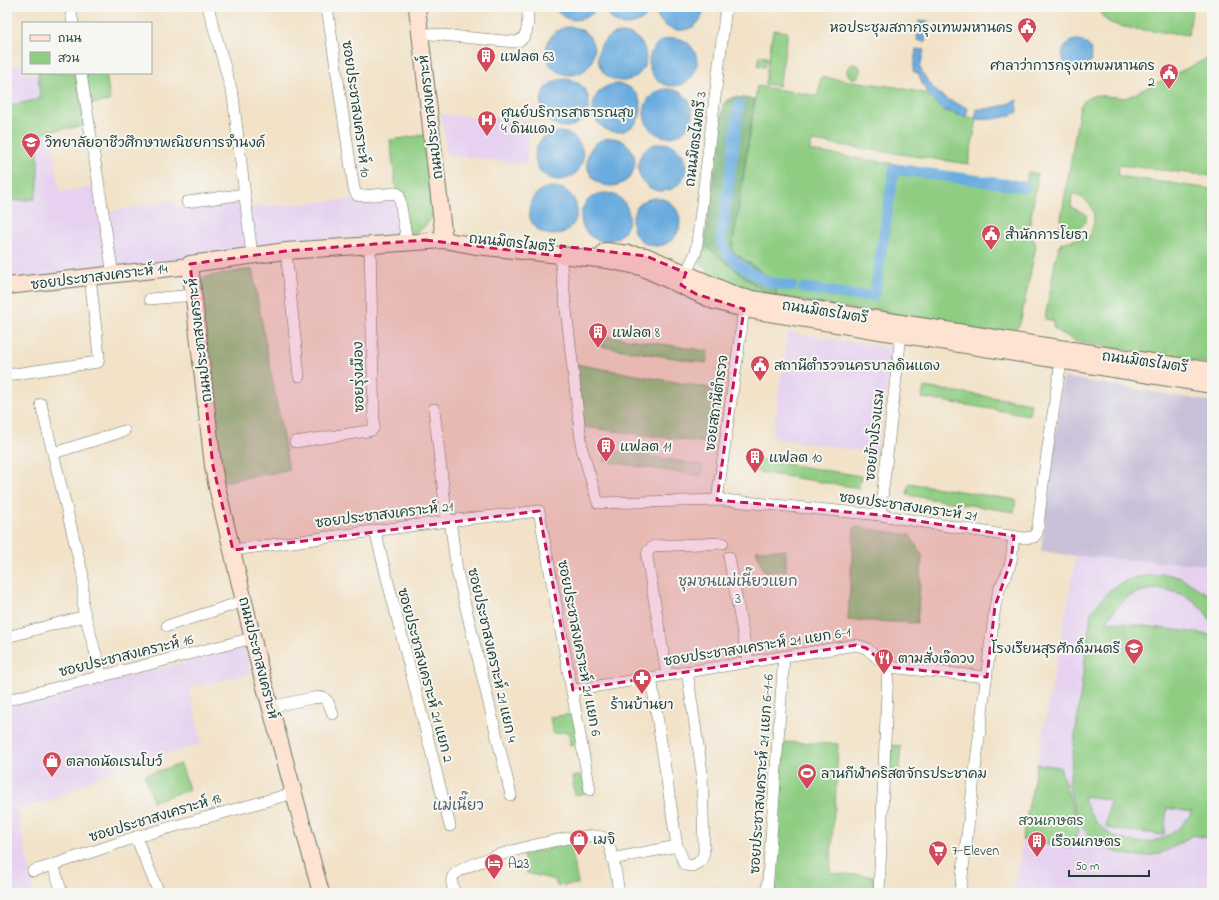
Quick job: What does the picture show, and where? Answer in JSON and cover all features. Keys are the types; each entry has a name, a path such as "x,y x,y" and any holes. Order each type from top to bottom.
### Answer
{"main road":[{"name":"ถนนประชาสงเคราะห์","path":"321,893 252,638 213,466 190,266 252,255 286,251 444,240 417,7"},
{"name":"ถนนมิตรไมตรี","path":"444,240 468,235 561,251 646,256 683,279 740,297 1062,355 1212,371"},
{"name":"ซอยประชาสงเคราะห์ 14","path":"7,286 190,266"},
{"path":"683,279 714,301 744,310 901,335 1062,355 1212,385"}],"street":[{"path":"70,7 73,22"},
{"path":"208,7 233,96 252,255"},
{"name":"ซอยประชาสงเคราะห์ 10","path":"327,7 354,189 357,195 362,196 397,193 399,195 407,242"},
{"path":"420,33 515,42 522,40 526,35 528,7"},
{"name":"ถนนมิตรไมตรี 3","path":"683,279 696,252 726,7"},
{"path":"81,74 113,275"},
{"path":"187,202 245,194"},
{"name":"ซอยรุ่งเมือง","path":"295,442 368,431 372,430 374,427 370,244"},
{"path":"286,251 299,376"},
{"name":"ซอยประชาสงเคราะห์ 21","path":"561,251 582,449 598,503 717,500 880,515 1014,536 1034,537 1038,533 1046,460 1062,355"},
{"path":"7,375 98,362 99,356 90,277"},
{"path":"150,299 194,295"},
{"name":"ซอยสถานีตำรวจ","path":"717,500 744,310"},
{"name":"ซอยข้างโรงแรม","path":"880,515 901,335"},
{"path":"41,404 83,576 83,607 102,677"},
{"name":"ซอยประชาสงเคราะห์ 21 แยก 4","path":"434,408 448,520 457,571 511,795"},
{"path":"54,453 124,431"},
{"name":"ซอยประชาสงเคราะห์ 21","path":"233,550 302,539 375,531 448,520 539,511"},
{"name":"ซอยประชาสงเคราะห์ 21 แยก 6","path":"539,511 573,690 590,790"},
{"name":"ซอยประชาสงเคราะห์ 21 แยก 2","path":"375,531 450,826"},
{"path":"960,893 996,606 1000,587 1007,574 1011,561 1014,536"},
{"path":"667,675 647,557 648,551 654,546 723,543"},
{"path":"729,557 748,661"},
{"path":"167,626 244,601"},
{"path":"7,637 85,616"},
{"name":"ซอยประชาสงเคราะห์ 16","path":"7,700 252,638"},
{"name":"ซอยประชาสงเคราะห์ 21 แยก 6-1","path":"573,690 856,645 866,648 888,667"},
{"name":"ซอยประชาสงเคราะห์ 21 แยก 6-1-6","path":"767,893 784,656"},
{"path":"879,893 888,667 987,676"},
{"path":"651,677 677,846 685,865 692,866 701,862 704,852 702,772 688,671"},
{"path":"270,707 312,698 323,698 328,702 333,714"},
{"name":"ซอยประชาสงเคราะห์ 18","path":"33,871 136,836 294,793"},
{"path":"455,893 451,880 453,875 460,870 503,854 546,842 598,835 606,841 612,859 619,893"},
{"path":"136,836 160,893"},
{"path":"612,859 677,846"},
{"path":"53,865 62,893"}],"highlighted area":[{"path":"425,240 560,256 561,246 646,256 686,273 681,285 696,294 744,309 717,500 880,515 1014,536 1011,561 995,606 987,677 888,667 866,648 856,645 573,690 539,511 233,550 213,466 190,264 286,251"}],"shaded area":[{"path":"22,64 22,74 75,74 51,131 60,192 94,187 99,214 172,200 175,207 239,199 241,208 397,196 402,233 208,254 108,273 7,286 7,66"},
{"name":"ศูนย์บริการสาธารณสุข 4 ดินแดง","path":"441,114 530,121 526,164 447,155"},
{"path":"788,332 893,348 876,453 772,438"},
{"path":"1063,377 1212,402 1212,565 1076,556 1041,551"},
{"name":"โรงเรียนสุรศักดิ์มนตรี","path":"1076,556 1212,565 1212,893 1013,893"},
{"name":"ตลาดนัดเรนโบว์","path":"244,647 251,673 189,688 202,744 116,768 54,799 17,809 34,893 7,893 7,707"}],"green space":[{"path":"1099,7 1193,7 1188,35 1135,29 1115,25 1105,19 1101,14"},
{"path":"773,30 788,32 779,86 765,84"},
{"path":"759,56 767,57 765,67 758,66"},
{"path":"1212,56 1212,176 1119,165 1118,176 1212,189 1212,364 1077,342 1053,328 1054,321 1045,319 1056,257 1061,243 1090,236 1094,221 1093,210 1090,205 1086,200 1072,193 1071,207 1086,214 1086,222 1077,231 1065,232 1060,225 1080,106 1086,99 1095,95 1126,98"},
{"path":"851,64 857,64 861,68 861,74 857,78 851,78 847,74 847,68"},
{"path":"38,74 75,74 85,126 51,131 38,135 38,186 35,199 14,201 11,195 13,174 7,155 7,106 40,99"},
{"path":"85,74 106,74 110,101 89,104"},
{"path":"821,77 896,87 927,94 943,110 977,119 968,164 812,141 810,151 1026,184 1028,172 1038,174 1028,236 1034,240 1036,246 1020,324 1010,336 776,296 777,281 774,281 732,251 757,86 818,96"},
{"path":"734,97 755,99 732,251 774,281 777,281 776,296 768,295 704,245 723,105 727,100"},
{"path":"425,135 434,211 430,220 425,226 410,233 397,196 390,140"},
{"path":"704,245 768,295 745,291 718,280 700,263"},
{"path":"252,269 289,470 221,482 198,282 204,277"},
{"path":"601,335 708,351 706,363 599,346"},
{"path":"575,364 714,389 708,443 583,427"},
{"path":"924,387 1031,403 1029,415 922,398"},
{"path":"606,449 703,465 701,476 604,461"},
{"path":"754,459 861,476 859,488 752,471"},
{"path":"909,483 1016,500 1014,512 907,495"},
{"path":"854,527 910,535 922,556 917,623 848,620"},
{"path":"756,550 786,550 786,571 764,571"},
{"path":"1167,574 1181,578 1209,595 1212,599 1212,625 1206,614 1188,597 1176,592 1163,590 1138,592 1127,598 1121,603 1107,621 1212,635 1212,810 1208,838 1192,835 1174,847 1154,855 1134,856 1114,851 1096,841 1088,834 1082,827 1075,811 1069,783 1091,613 1107,594 1123,582 1142,576","holes":["1084,796 1110,800 1106,828 1164,835 1167,808 1192,812 1186,821 1165,837 1148,842 1135,842 1123,840 1102,828 1094,819"]},
{"path":"573,714 579,744 570,746 569,731 553,734 550,717"},
{"name":"ลานกีฬาคริสตจักรประชาคม","path":"782,742 838,744 830,873 873,876 873,893 771,893 777,836"},
{"path":"890,745 901,746 899,770 889,769"},
{"path":"181,764 189,790 153,801 145,775"},
{"name":"สวนเกษตร","path":"1037,764 1060,767 1079,830 1070,848 1022,840"},
{"path":"582,775 586,793 575,795 572,777"},
{"path":"570,843 578,884 557,886 555,880 527,873 523,855"}],"water":[{"path":"555,7 598,7 588,16 576,20 564,17"},
{"path":"604,7 652,7 648,15 642,20 635,24 628,25 620,24 614,21 608,15"},
{"path":"655,7 704,7 702,17 696,24 689,29 681,30 672,29 664,25 658,17"},
{"path":"919,21 928,22 925,42 917,40"},
{"path":"565,27 575,27 584,31 590,37 593,42 593,60 584,71 575,75 565,75 556,71 550,65 546,56 546,46 550,37 556,31"},
{"path":"617,33 627,33 636,37 642,43 645,48 645,66 636,77 627,81 617,81 608,77 602,71 598,62 598,52 602,43 608,37"},
{"path":"668,38 678,38 687,42 693,48 696,53 696,71 687,82 678,86 668,86 659,82 653,76 649,67 649,57 653,48 659,42"},
{"path":"1077,40 1088,44 1092,55 1088,66 1077,70 1066,66 1062,55 1066,44"},
{"path":"916,49 924,50 920,68 934,89 945,98 968,108 966,117 943,110 927,94 926,87 922,84 919,74 913,71"},
{"path":"560,79 570,79 579,83 585,89 588,94 588,112 579,123 570,127 560,127 551,123 545,117 541,108 541,98 545,89 551,83"},
{"path":"612,84 622,84 631,88 637,94 640,99 640,117 631,128 622,132 612,132 603,128 597,122 593,113 593,103 597,94 603,88"},
{"path":"663,89 673,89 682,93 688,99 691,104 691,122 682,133 673,137 663,137 654,133 648,127 644,118 644,108 648,99 654,93"},
{"path":"1017,100 1018,112 1008,116 986,120 975,119 977,109 998,107"},
{"path":"554,132 564,132 573,136 579,142 582,147 582,165 573,176 564,180 554,180 545,176 539,170 535,161 535,151 539,142 545,136"},
{"path":"606,138 616,138 625,142 631,148 635,157 635,167 631,176 625,182 616,186 606,186 597,182 591,176 587,167 587,157 591,148 597,142"},
{"path":"657,143 667,143 676,147 682,153 685,158 685,176 676,187 667,191 657,191 648,187 642,181 638,172 638,162 642,153 648,147"},
{"path":"548,187 558,187 567,191 573,197 577,206 577,216 573,225 567,231 558,235 548,235 539,231 533,225 529,216 529,206 533,197 539,191"},
{"path":"600,193 610,193 619,197 625,203 628,208 628,226 619,237 610,241 600,241 591,237 585,231 581,222 581,212 585,203 591,197"},
{"path":"651,198 661,198 670,202 676,208 679,213 679,231 670,242 661,246 651,246 642,242 636,236 632,227 632,217 636,208 642,202"}],"waterway":[{"path":"739,104 721,244 736,262 751,273 766,281 780,285 792,286"},
{"path":"804,288 853,295 873,296 875,292 894,169 1025,187"}],"place":[{"name":"หอประชุมสภากรุงเทพมหานคร","path":"1027,44"},
{"name":"แฟลต 63","path":"486,73"},
{"name":"ศาลาว่าการกรุงเทพมหานคร 2","path":"1169,90"},
{"name":"ศูนย์บริการสาธารณสุข 4 ดินแดง","path":"487,137"},
{"name":"วิทยาลัยอาชีวศึกษาพณิชยการจำนงค์","path":"31,159"},
{"name":"สำนักการโยธา","path":"991,251"},
{"name":"แฟลต 8","path":"598,349"},
{"name":"สถานีตำรวจนครบาลดินแดง","path":"760,382"},
{"name":"แฟลต 11","path":"606,463"},
{"name":"แฟลต 10","path":"755,474"},
{"name":"โรงเรียนสุรศักดิ์มนตรี","path":"1134,665"},
{"name":"ตามสั่งเจ๊ดวง","path":"884,675"},
{"name":"ร้านบ้านยา","path":"642,695"},
{"name":"ตลาดนัดเรนโบว์","path":"52,778"},
{"name":"ลานกีฬาคริสตจักรประชาคม","path":"807,790"},
{"name":"เมจิ","path":"579,856"},
{"name":"เรือนเกษตร","path":"1037,858"},
{"name":"7-Eleven","path":"938,867"},
{"name":"A23","path":"494,880"}],"district":[{"name":"ชุมชนแม่เนี๊ยวแยก 3","path":"738,590"},
{"name":"แม่เนี๊ยว","path":"458,805"}]}
